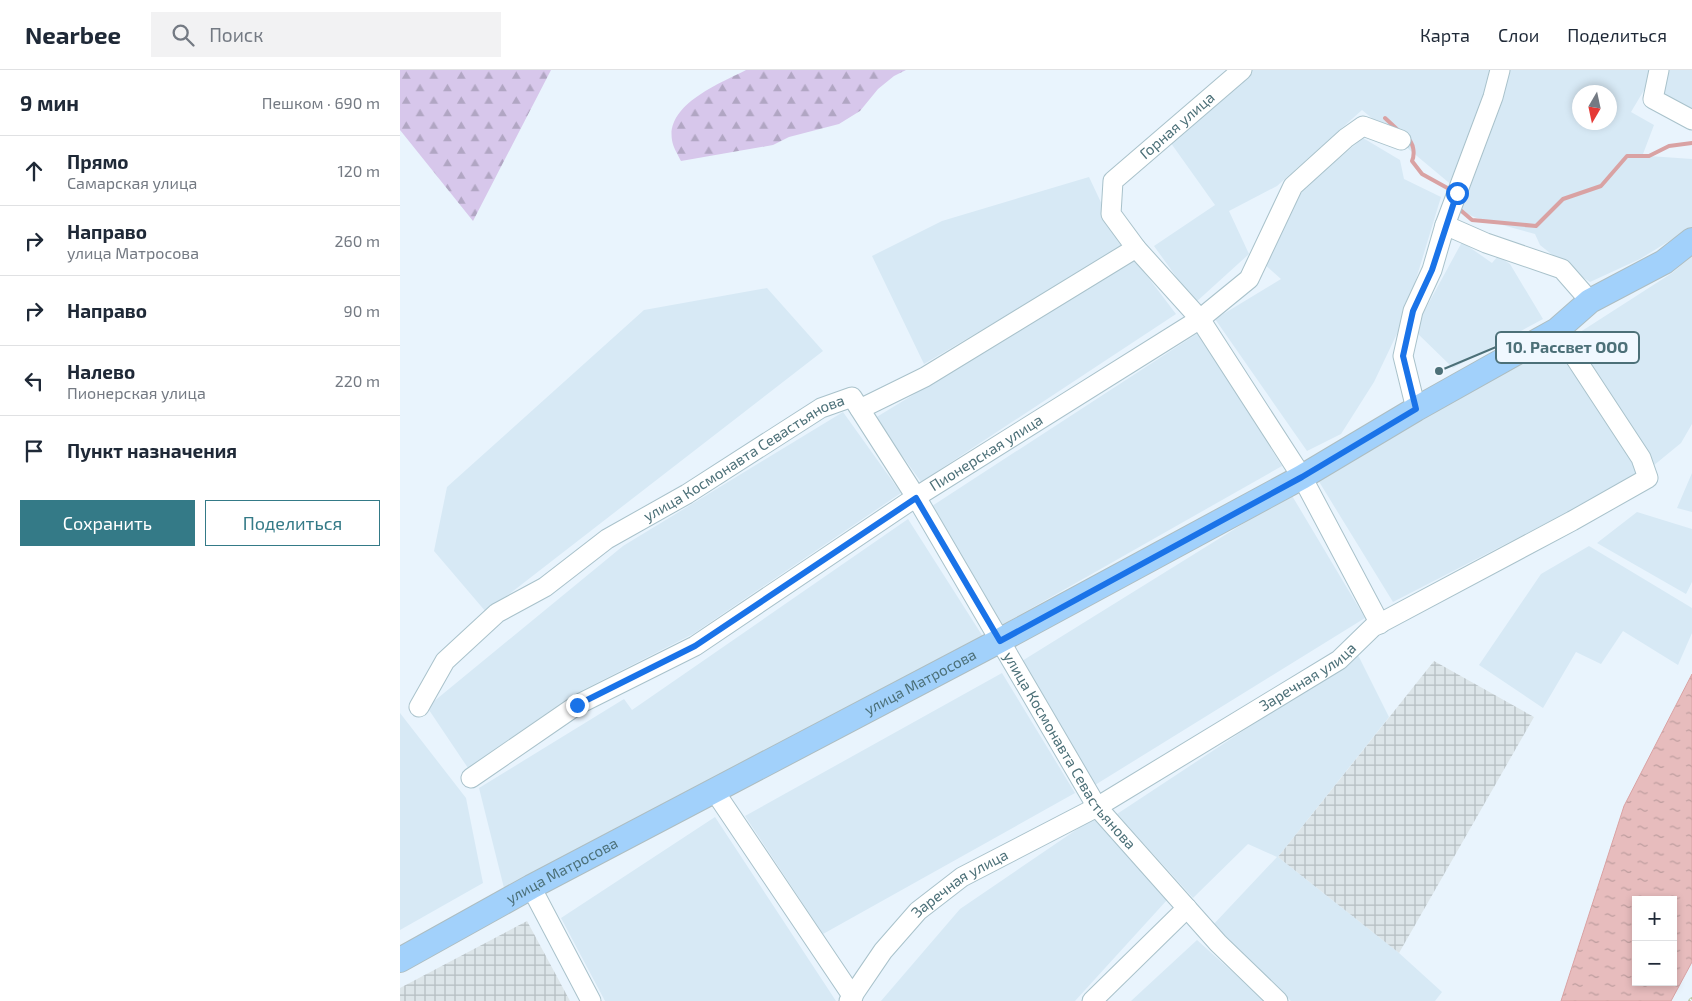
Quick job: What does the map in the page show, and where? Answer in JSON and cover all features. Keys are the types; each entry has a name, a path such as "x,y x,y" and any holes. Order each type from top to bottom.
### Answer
{"main road":[{"name":"улица Матросова","path":"400,960 531,888 1000,641 1302,477 1416,409 1557,330 1590,301 1664,262 1692,240"}],"street":[{"name":"Горная улица","path":"1136,248 1111,214 1113,181 1242,70"},
{"path":"1416,409 1403,356 1413,311 1432,270 1445,225 1494,97 1500,70"},
{"path":"1659,70 1654,99 1692,120"},
{"name":"Пионерская улица","path":"471,778 577,705 695,646 916,498 1200,318 1249,279 1293,186 1346,138 1363,126 1401,140"},
{"path":"1445,225 1486,243 1562,269 1590,301"},
{"path":"860,409 925,377 1136,248 1200,318 1302,477 1380,624"},
{"name":"Заречная улица","path":"851,999 883,951 918,911 962,878 1097,807 1339,660 1373,627 1572,521 1648,478 1641,458 1557,330"},
{"name":"улица Космонавта Севастьянова","path":"419,707 445,661 497,614 545,588 607,539 687,494 821,408 852,397 916,498 1097,807 1187,908 1244,969 1278,1001"},
{"path":"715,792 851,999"},
{"path":"531,888 591,1001"},
{"path":"1092,1001 1187,908"}],"shaded area":[{"path":"1240,70 1656,70 1631,112 1654,125 1643,154 1692,159 1692,227 1640,259 1590,282 1571,270 1540,245 1535,234 1477,218 1454,209 1454,187 1362,110 1277,186 1229,211 1249,254 1195,303 1154,246 1215,205 1163,132"},
{"path":"1662,70 1692,70 1692,114 1657,98"},
{"path":"1363,138 1400,160 1404,179 1441,197 1404,319 1374,382 1341,434 1307,451 1215,319 1281,279 1263,263 1278,225 1306,186"},
{"path":"1089,177 1122,247 924,364 872,256 942,221"},
{"path":"1462,242 1492,263 1498,256 1510,264 1543,319 1453,368 1414,330"},
{"path":"1692,256 1692,424 1681,443 1653,466 1574,336 1672,273"},
{"path":"1135,260 1176,314 921,482 875,418"},
{"path":"767,288 823,351 486,612 434,551 447,487 644,310"},
{"path":"1198,333 1282,466 1000,626 929,508"},
{"path":"1553,340 1640,475 1393,602 1318,480"},
{"path":"843,412 901,493 693,634 571,696 468,768 427,707 623,546"},
{"path":"1692,473 1692,512 1677,508"},
{"path":"1291,494 1365,618 1095,785 1022,661"},
{"path":"1637,512 1692,529 1692,582 1686,594 1597,543"},
{"path":"908,519 987,643 505,892 479,788 624,699 632,710"},
{"path":"1589,546 1692,608 1692,633 1678,665 1623,631 1601,664 1576,652 1543,708 1479,665 1541,574"},
{"path":"1358,655 1389,717 1278,857 1399,953 1442,992 1435,1001 1291,1001 1212,926 1277,857 1248,844 1193,898 1117,814"},
{"path":"1434,661 1534,717 1399,953 1278,857"},
{"path":"1002,673 1075,793 823,934 745,816"},
{"path":"400,713 466,798 483,883 400,930"},
{"path":"1098,815 1167,900 1075,1001 881,1001 960,909"},
{"path":"715,817 836,1001 605,1001 561,918"},
{"path":"527,921 570,1001 400,1001 400,988"},
{"path":"1197,940 1265,1001 1131,1001"}],"green space":[{"path":"400,70 551,70 473,221 400,130"},
{"path":"746,70 906,70 894,76 878,89 860,111 839,124 789,137 773,145 681,161 672,140 672,127 678,116 686,105 697,96"}],"water":[{"path":"1692,674 1692,962 1671,1001 1561,1001 1624,806"}],"waterway":[{"path":"1385,118 1400,132"},
{"path":"1407,138 1413,149 1412,161 1422,174 1451,190"},
{"path":"1458,208 1472,220 1536,226 1563,199 1601,186 1627,156 1649,156 1669,146 1692,143"}],"place":[{"name":"10. Рассвет ООО","path":"1439,371"}],"route":[{"path":"577,705 695,646 916,498 1000,641 1302,477 1416,409 1403,356 1413,311 1432,270 1445,225 1457,193"}]}
